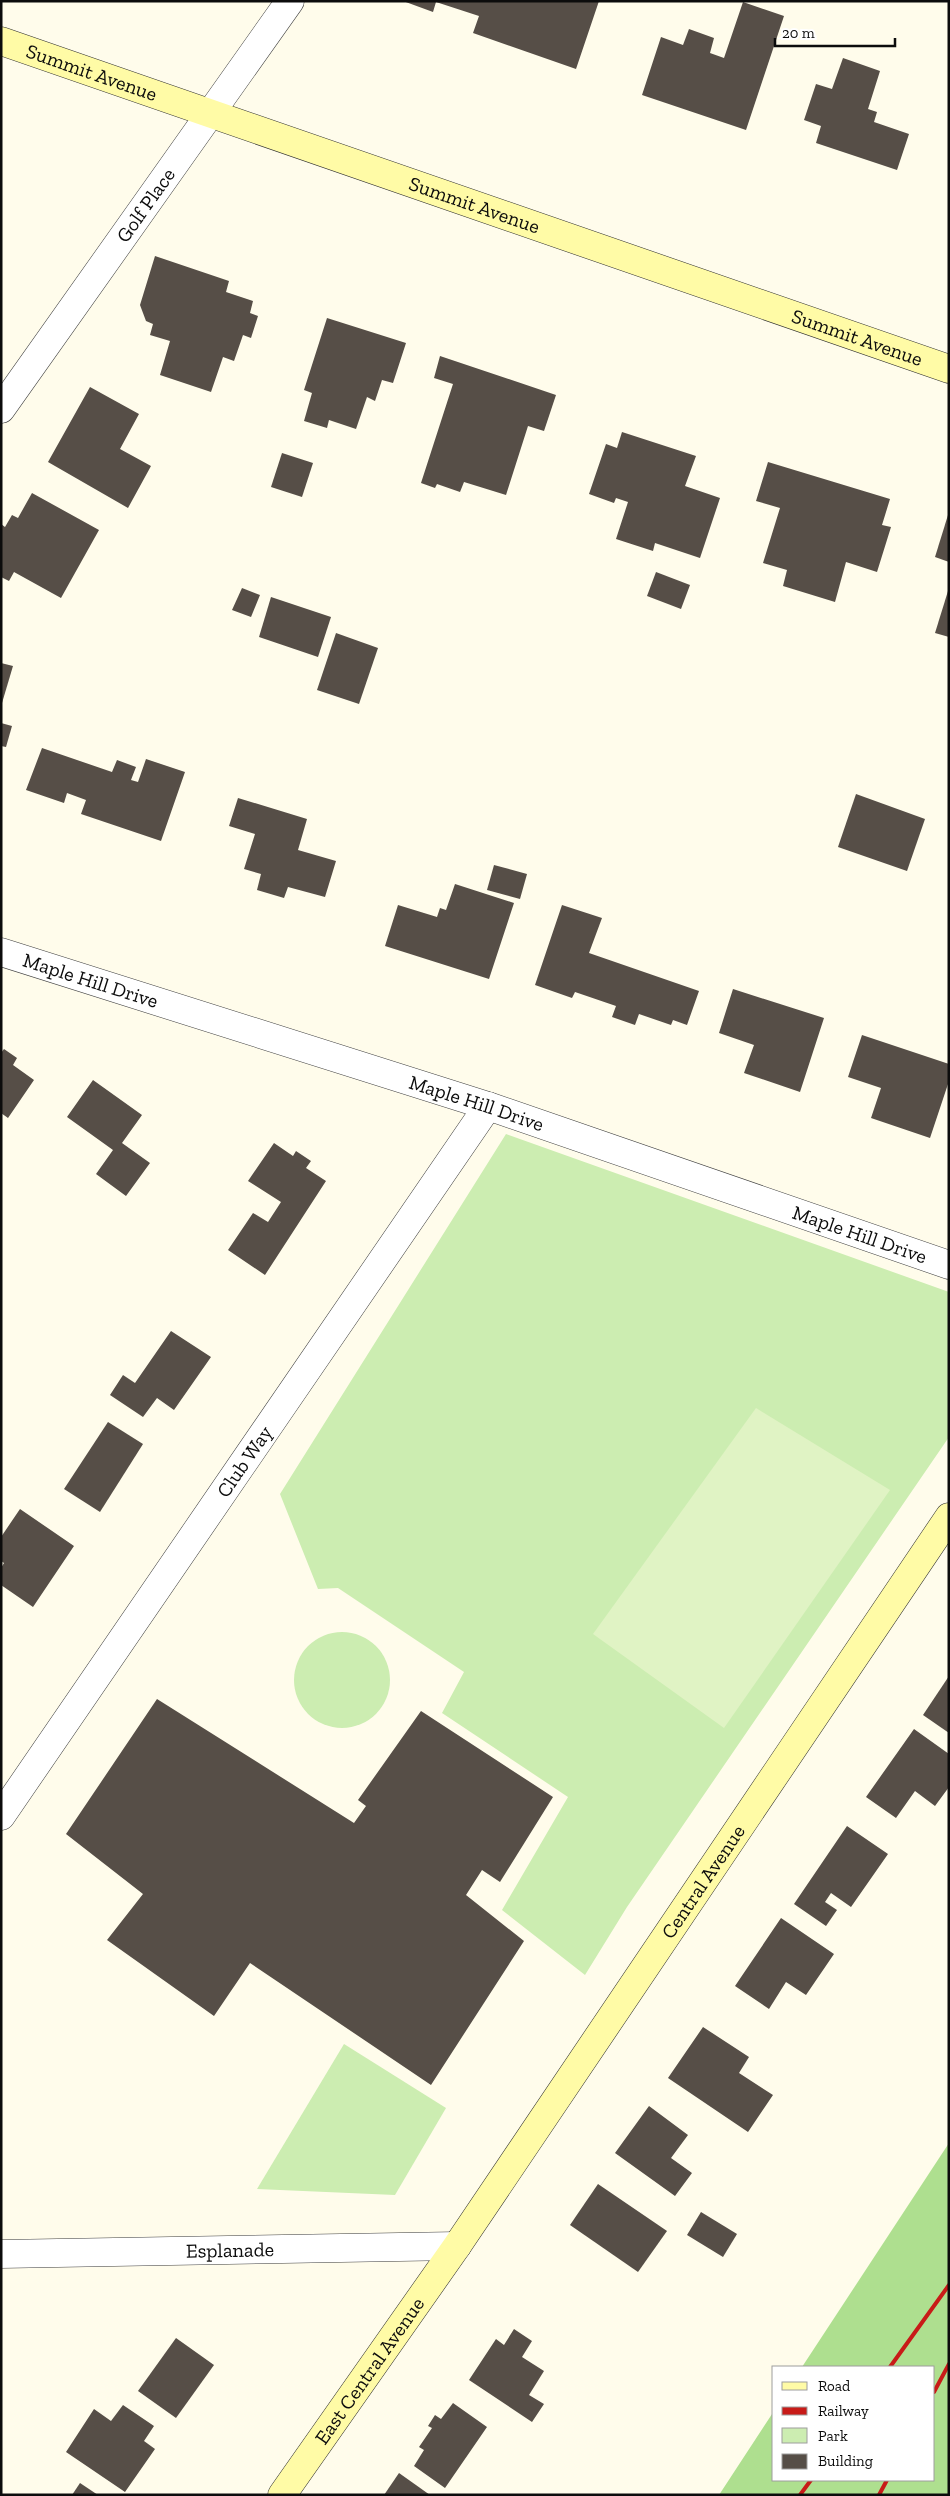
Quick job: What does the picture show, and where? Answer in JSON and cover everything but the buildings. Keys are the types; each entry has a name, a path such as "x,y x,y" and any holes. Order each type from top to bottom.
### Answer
{"street":[{"name":"Golf Place","path":"1,409 290,1"},
{"name":"Summit Avenue","path":"1,41 949,369"},
{"name":"Maple Hill Drive","path":"1,952 488,1106 949,1265"},
{"name":"Club Way","path":"1,1816 488,1106"},
{"name":"Central Avenue","path":"457,2246 949,1517"},
{"name":"Esplanade","path":"1,2254 457,2246"},
{"name":"East Central Avenue","path":"282,2495 457,2246"}],"green space":[{"path":"506,1134 949,1292 949,1437 627,1907 585,1975 502,1910 568,1797 442,1713 464,1672 338,1588 318,1589 280,1494"},
{"path":"756,1408 890,1490 724,1728 593,1634"},
{"path":"342,1632 360,1636 376,1646 386,1662 390,1680 386,1698 376,1714 360,1724 342,1728 324,1724 308,1714 298,1698 294,1680 298,1662 308,1646 324,1636"},
{"path":"344,2044 446,2108 395,2195 257,2189"},
{"path":"949,2143 949,2495 719,2495 772,2414 772,2481 935,2481 935,2366 803,2366"}],"railway":[{"path":"891,2366 949,2285"},
{"path":"935,2390 949,2364"},
{"path":"800,2495 810,2481"},
{"path":"879,2495 886,2481"}]}
